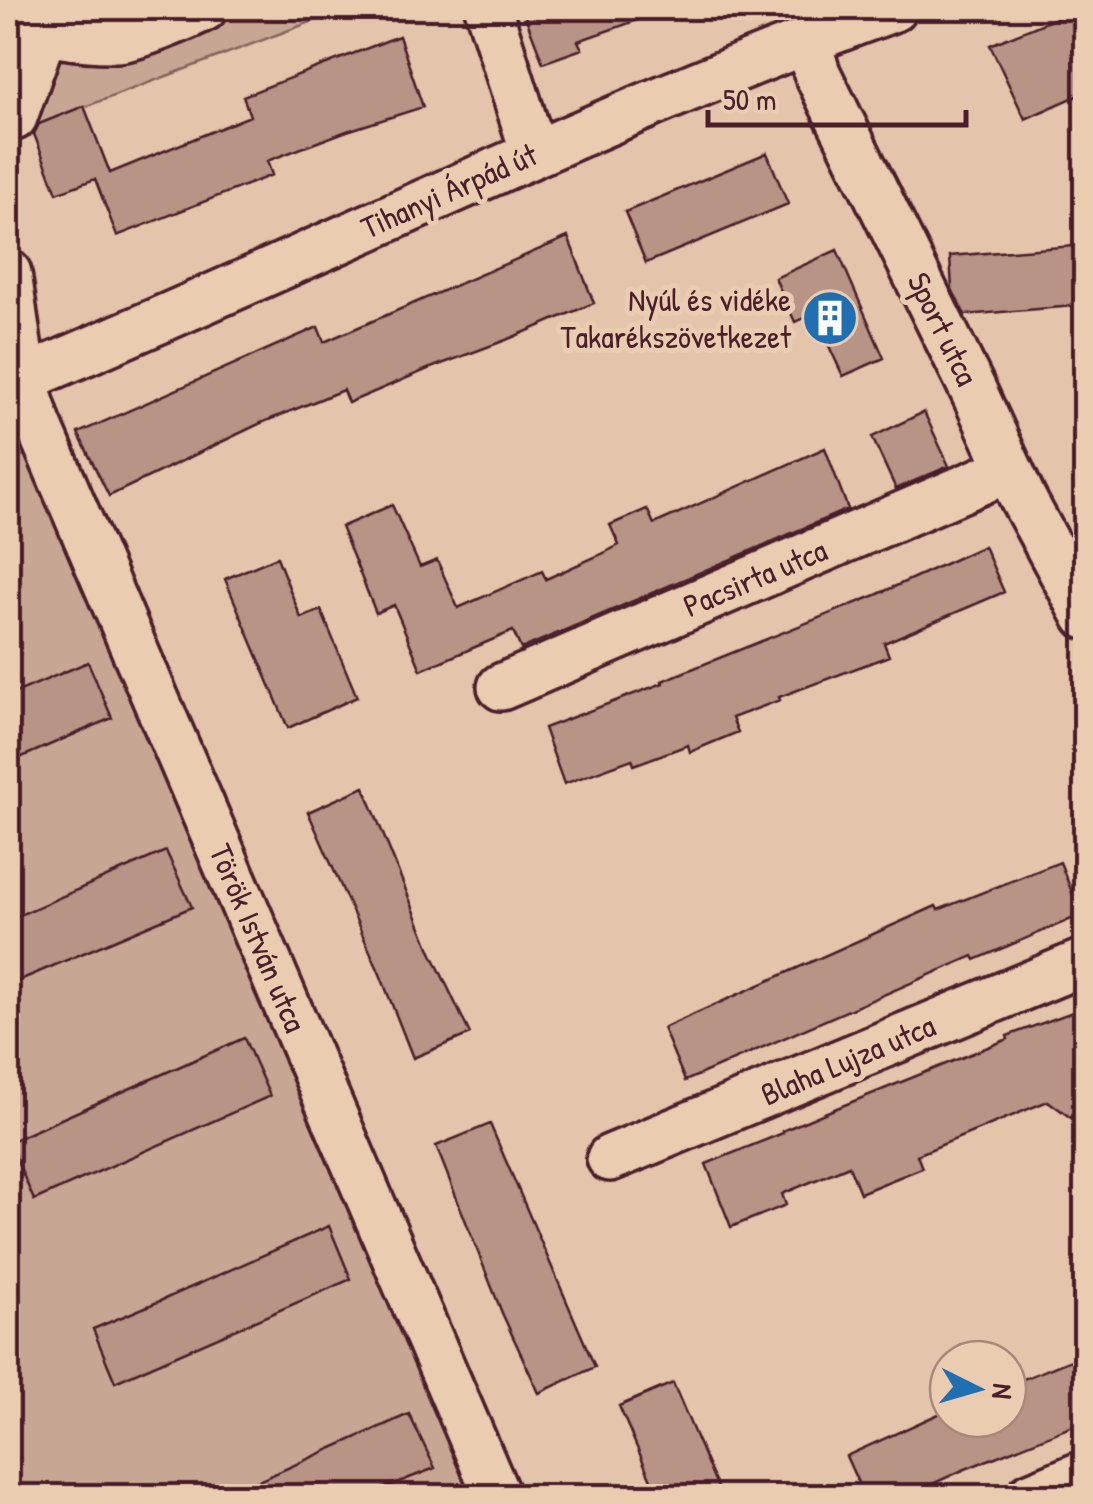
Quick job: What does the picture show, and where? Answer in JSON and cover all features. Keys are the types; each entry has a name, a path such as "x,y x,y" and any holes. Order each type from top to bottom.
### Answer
{"street":[{"path":"14,117 38,49 38,21 120,39 204,8"},
{"path":"488,8 534,153"},
{"name":"Tihanyi Árpád út","path":"15,382 534,153 806,40 894,8"},
{"name":"Sport utca","path":"806,40 818,73 1009,469 1086,616"},
{"name":"Török István utca","path":"8,272 15,382 38,424 497,1496"},
{"name":"Pacsirta utca","path":"501,687 1009,469"},
{"name":"Blaha Lujza utca","path":"610,1158 1086,961"},
{"path":"1030,1496 1086,1473"}],"shaded area":[{"path":"8,8 348,8 31,127 8,109"},
{"path":"29,453 479,1496 8,1496 8,461"}],"building":[{"path":"522,8 660,8 661,12 578,41 582,49 543,63"},
{"path":"1086,8 1086,92 1025,119 990,45"},
{"path":"399,36 423,107 267,161 272,175 117,236 95,179 57,193 34,134 39,124 84,106 110,173 250,116 243,96"},
{"path":"767,153 788,204 646,263 625,212"},
{"path":"568,237 594,303 506,340 348,403 343,390 261,423 109,496 78,433 318,327 324,342"},
{"path":"1086,245 1086,305 965,315 952,289 950,256"},
{"name":"Nyúl és vidéke Takarékszövetkezet","path":"837,250 884,358 843,376 814,314 795,322 775,278"},
{"path":"924,412 949,466 896,489 872,437"},
{"path":"825,448 848,509 521,649 513,631 421,670 394,605 376,613 341,527 392,505 420,567 437,560 458,608 542,571 546,579 619,545 610,525 647,509 654,524"},
{"path":"984,546 1004,592 884,643 889,656 732,718 738,732 690,752 688,745 634,765 632,759 564,784 544,728 876,595"},
{"path":"277,557 301,618 321,610 357,697 288,728 225,579"},
{"path":"88,662 112,718 8,763 8,696"},
{"path":"364,787 431,952 470,1034 413,1058 308,812"},
{"path":"166,851 192,907 8,985 8,920"},
{"path":"1060,862 1081,915 975,960 973,956 685,1081 663,1028 936,906 938,910"},
{"path":"1086,1007 1086,1099 1071,1118 1048,1101 917,1155 922,1168 860,1193 849,1166 782,1194 786,1205 731,1227 706,1164 1008,1039 1007,1036"},
{"path":"244,1038 270,1096 34,1200 9,1142"},
{"path":"490,1124 595,1367 539,1393 502,1313 436,1146"},
{"path":"329,1226 351,1279 115,1382 93,1329"},
{"path":"1086,1354 1086,1421 906,1496 864,1496 846,1456 928,1419 928,1439 1028,1439 1028,1377"},
{"path":"673,1383 722,1496 658,1496 619,1406"},
{"path":"409,1414 435,1468 363,1496 225,1496"}],"place":[{"name":"Nyúl és vidéke Takarékszövetkezet","path":"830,318"}]}
